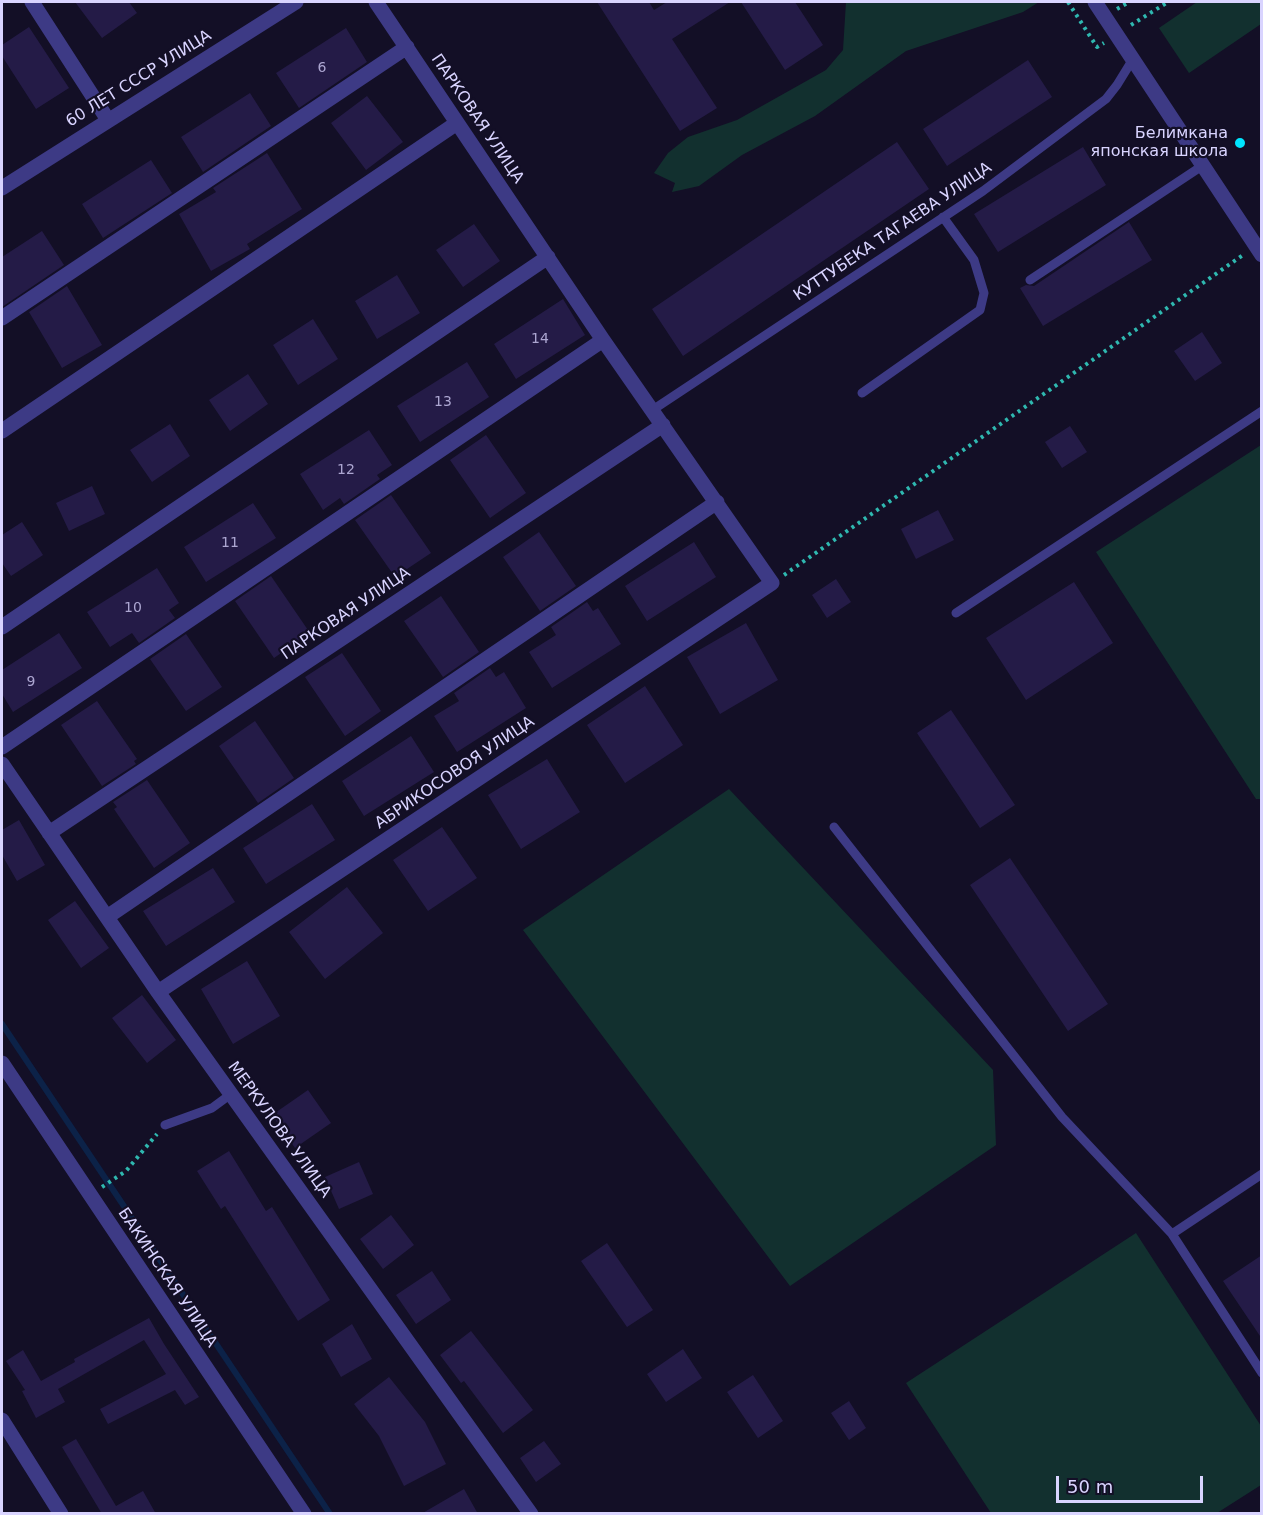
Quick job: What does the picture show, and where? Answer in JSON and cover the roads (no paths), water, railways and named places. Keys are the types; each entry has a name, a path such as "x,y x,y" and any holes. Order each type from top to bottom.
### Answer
{"street":[{"path":"32,2 108,120"},
{"name":"60 ЛЕТ СССР УЛИЦА","path":"2,188 296,2"},
{"name":"ПАРКОВАЯ УЛИЦА","path":"376,2 651,411 772,583"},
{"path":"1095,2 1258,251"},
{"path":"2,318 407,47"},
{"path":"2,431 457,123"},
{"path":"2,627 548,257"},
{"path":"2,747 603,340"},
{"name":"ПАРКОВАЯ УЛИЦА","path":"49,833 663,425"},
{"path":"107,917 717,502"},
{"name":"АБРИКОСОВОЯ УЛИЦА","path":"158,992 772,583"},
{"name":"МЕРКУЛОВА УЛИЦА","path":"2,764 158,992 531,1514"},
{"name":"БАКИНСКАЯ УЛИЦА","path":"2,1063 304,1514"},
{"path":"2,1420 61,1514"}],"lane":[{"name":"КУТТУБЕКА ТАГАЕВА УЛИЦА","path":"651,411 983,191 1106,99 1133,59"},
{"path":"1030,280 1202,166"},
{"path":"862,393 980,310 984,293 974,260 943,218"},
{"path":"956,613 1262,411"},
{"path":"834,827 1062,1117 1172,1234 1262,1373"},
{"path":"165,1125 212,1108 231,1094"},
{"path":"1172,1234 1262,1174"}],"waterway":[{"path":"2,1024 330,1514"}],"place":[{"name":"Белимкана японская школа","path":"1240,143"}]}
